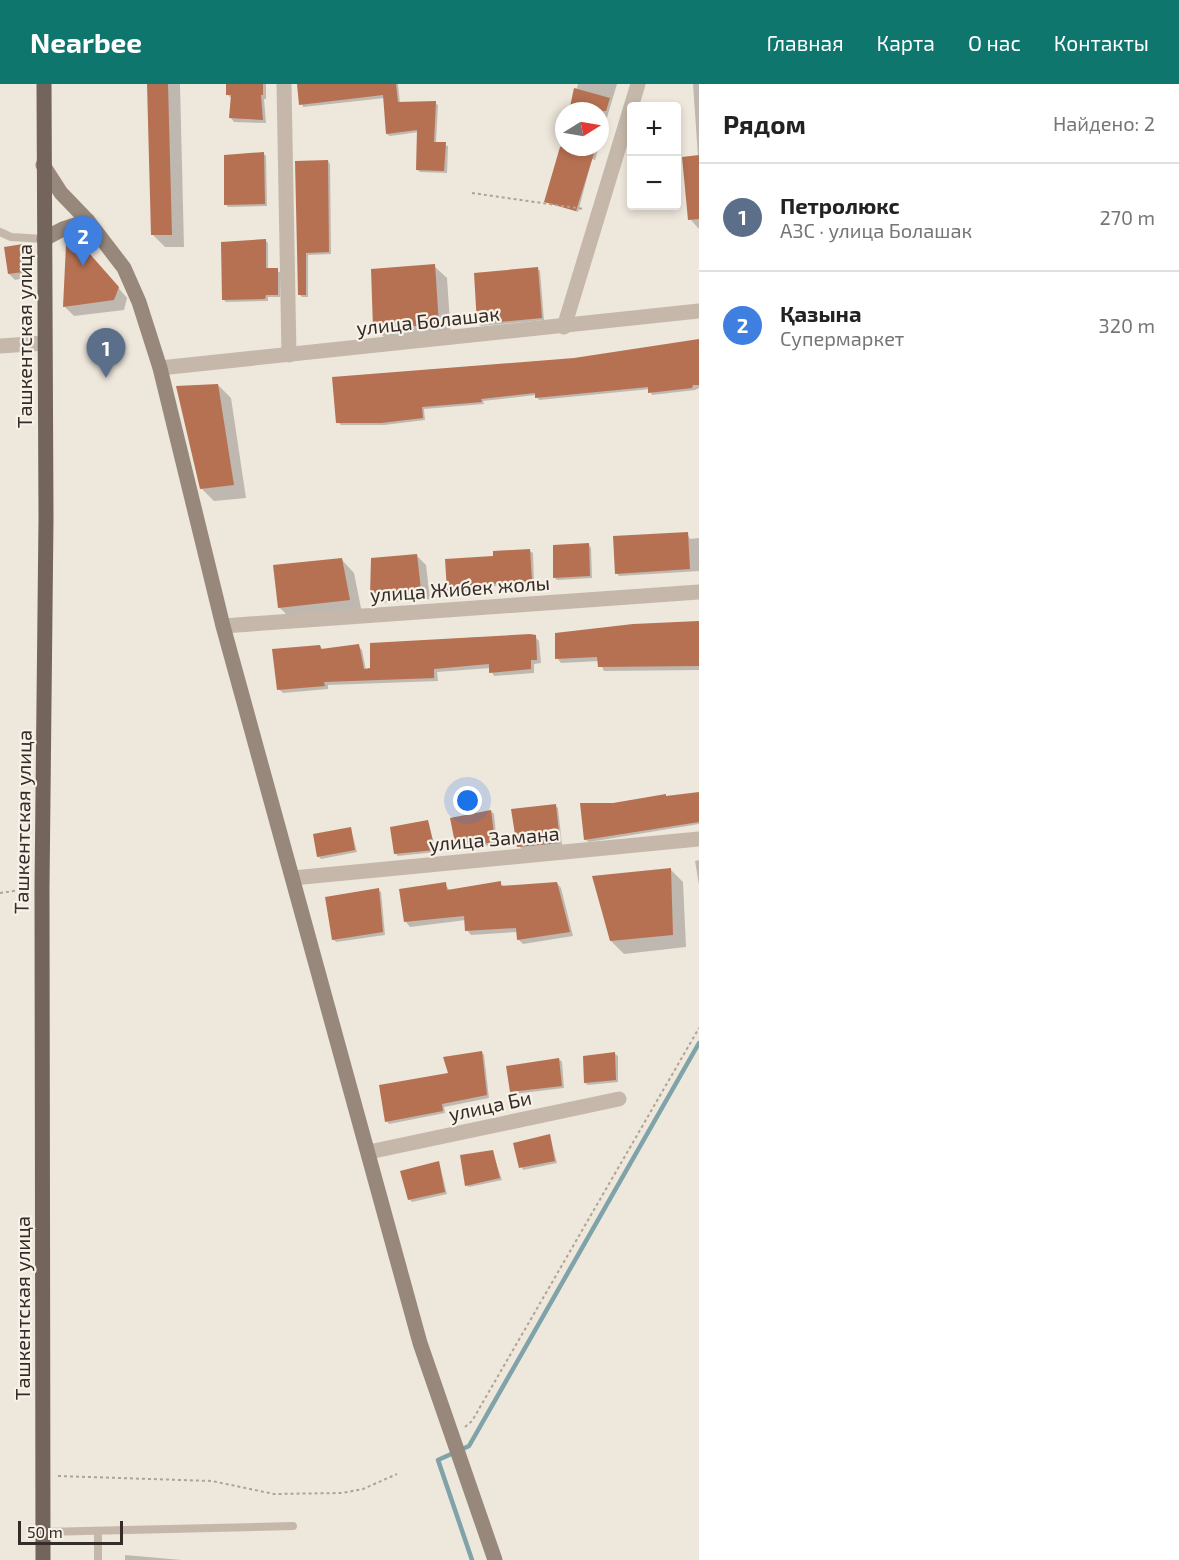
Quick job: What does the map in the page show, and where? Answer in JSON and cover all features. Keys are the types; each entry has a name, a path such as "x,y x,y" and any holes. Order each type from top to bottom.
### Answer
{"main road":[{"name":"Ташкентская улица","path":"43,1560 42,886 46,519 44,84"},
{"path":"43,165 61,193 88,221 124,268 139,302 160,368 223,626 420,1343 495,1560"},
{"path":"44,239 63,229 88,221"}],"street":[{"path":"284,84 289,355"},
{"path":"564,327 638,84"},
{"name":"улица Болашак","path":"160,368 564,327 699,310"},
{"path":"0,346 44,344"},
{"name":"улица Жибек жолы","path":"223,626 699,592"},
{"name":"улица Замана","path":"293,878 699,839"},
{"name":"улица Би","path":"369,1152 619,1098"}],"lane":[{"path":"0,232 11,237 44,239"},
{"path":"43,1532 293,1526"},
{"path":"98,1531 98,1560"}],"path":[{"path":"472,193 599,212"},
{"path":"0,893 42,886"},
{"path":"452,1440 471,1421 699,1028"},
{"path":"43,1476 212,1481 274,1494 342,1493 363,1489 397,1474"}],"building":[{"path":"147,84 168,84 172,235 151,235"},
{"path":"226,84 263,84 263,95 261,95 263,120 229,118 231,95 226,95"},
{"path":"297,84 396,84 398,102 436,101 434,142 446,142 444,171 416,170 417,130 386,134 383,95 299,105"},
{"path":"574,88 610,98 609,102 571,102"},
{"path":"264,152 265,204 224,205 224,155"},
{"path":"699,155 699,219 688,220 682,157"},
{"path":"557,156 593,156 576,211 544,202"},
{"path":"328,160 329,252 306,253 306,295 298,295 295,161"},
{"path":"266,239 266,268 278,268 278,295 266,295 265,299 222,300 221,242"},
{"path":"23,244 23,272 8,274 4,247"},
{"path":"66,245 82,245 119,287 114,300 63,307"},
{"path":"435,264 439,325 373,328 371,269"},
{"path":"538,267 542,318 477,324 474,273"},
{"path":"699,339 699,385 693,385 692,388 648,393 648,387 535,398 535,393 481,399 482,402 422,407 423,418 381,423 336,423 332,377 574,358"},
{"path":"218,384 234,485 200,489 176,386"},
{"path":"688,532 690,569 615,574 613,536"},
{"path":"589,543 590,576 553,578 553,545"},
{"path":"530,549 532,581 477,585 477,589 447,591 445,559 493,556 493,551"},
{"path":"417,554 421,590 370,595 371,558"},
{"path":"342,558 350,600 278,608 273,565"},
{"path":"699,621 699,666 598,667 597,657 555,659 555,633 633,624"},
{"path":"536,635 537,660 531,660 531,669 489,673 489,664 434,669 434,678 324,682 325,686 277,690 272,649 320,645 321,649 359,644 364,669 370,668 370,643"},
{"path":"699,792 699,822 584,840 580,803 613,803 666,794 666,796"},
{"path":"556,804 560,843 517,847 511,809"},
{"path":"491,810 495,842 456,848 450,818"},
{"path":"428,820 435,850 394,854 390,827"},
{"path":"351,827 355,850 317,857 313,834"},
{"path":"671,868 673,935 610,941 592,876"},
{"path":"501,881 501,886 557,882 570,932 517,940 516,928 465,931 464,916 404,922 399,889 446,882 447,890"},
{"path":"379,888 383,932 332,940 325,897"},
{"path":"482,1051 487,1095 442,1104 443,1111 385,1122 379,1085 448,1073 443,1057"},
{"path":"615,1052 616,1080 584,1083 583,1056"},
{"path":"559,1058 562,1086 510,1092 506,1066"},
{"path":"550,1134 555,1161 519,1168 513,1143"},
{"path":"493,1150 500,1178 465,1186 460,1155"},
{"path":"439,1161 445,1192 408,1200 400,1171"}],"waterway":[{"path":"472,1560 438,1460 469,1446 699,1043"}],"place":[{"name":"Қазына","path":"83,266"},
{"name":"Петролюкс","path":"106,378"}]}
